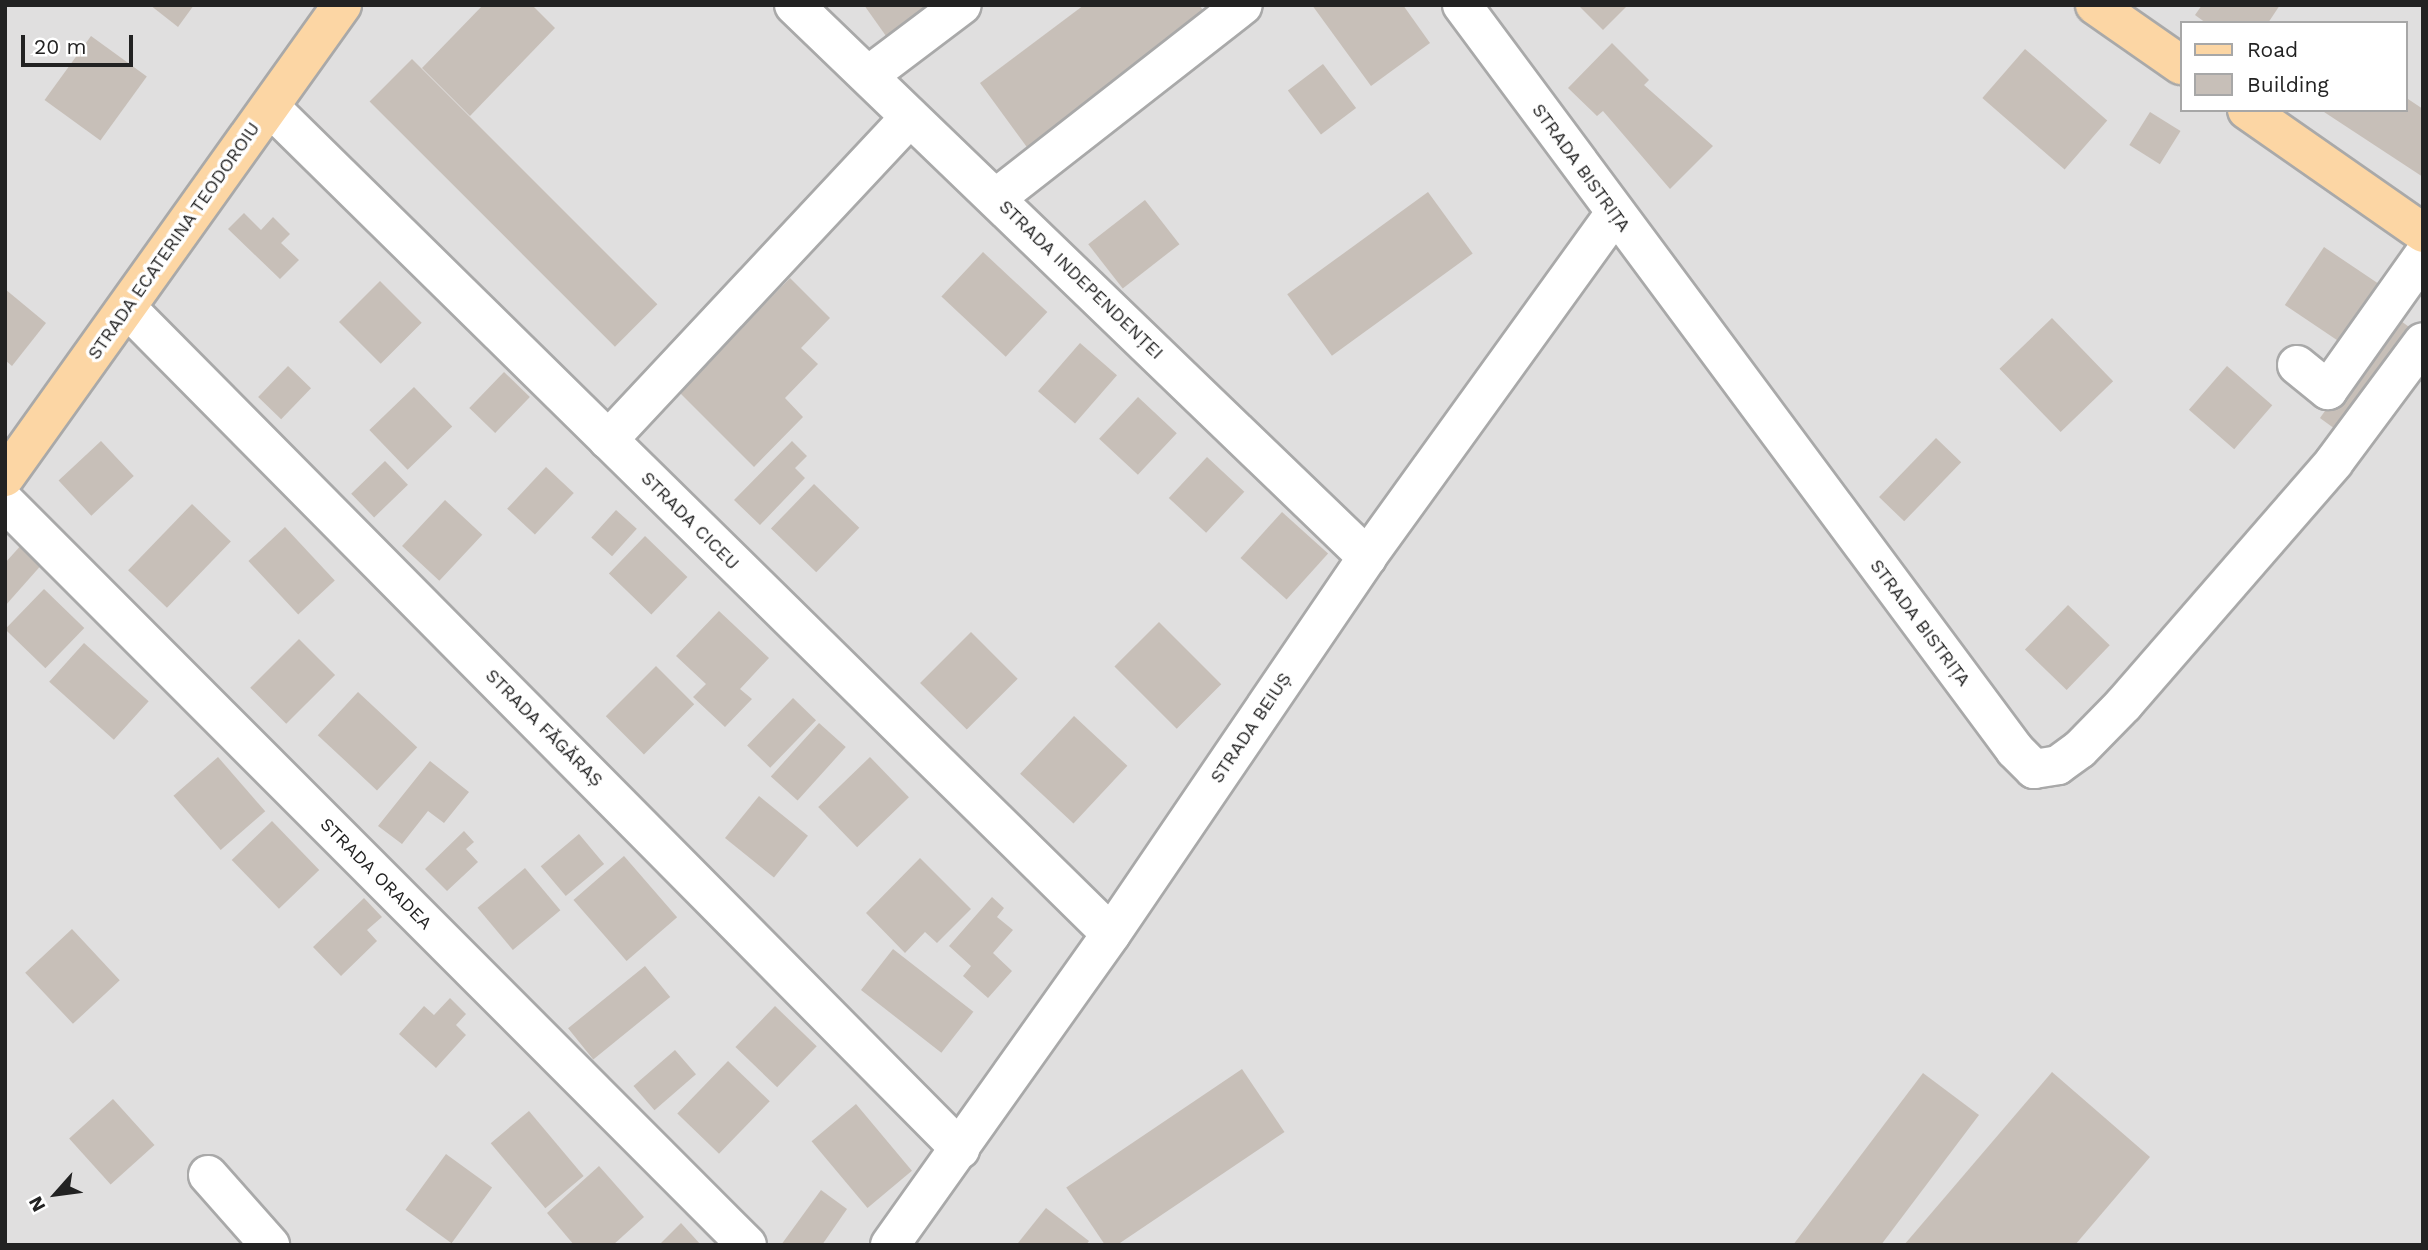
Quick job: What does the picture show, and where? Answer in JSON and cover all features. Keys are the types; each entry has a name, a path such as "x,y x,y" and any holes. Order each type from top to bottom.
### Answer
{"main road":[{"name":"STRADA ECATERINA TEODOROIU","path":"7,478 342,5"},
{"path":"2095,5 2180,64"},
{"path":"2250,112 2423,233"}],"street":[{"name":"STRADA INDEPENDENȚEI","path":"794,5 1367,557"},
{"path":"869,75 962,5"},
{"path":"996,198 1243,5"},
{"name":"STRADA BISTRIȚA","path":"1462,5 1614,214 2015,750 2035,769 2058,765 2080,749 2334,462 2423,342"},
{"name":"STRADA CICEU","path":"270,107 1111,934"},
{"path":"608,440 910,117"},
{"name":"STRADA BEIUȘ","path":"890,1245 1111,934 1367,557 1614,214"},
{"path":"2297,365 2328,390 2423,256"},
{"name":"STRADA FĂGĂRAȘ","path":"127,308 960,1149"},
{"name":"STRADA ORADEA","path":"7,478 747,1245"},
{"path":"208,1175 270,1245"}],"shaded area":[{"path":"5,5 2423,5 2423,1245 5,1245"}],"building":[{"path":"150,5 194,5 178,27"},
{"path":"483,5 532,5 555,28 470,116 422,68"},
{"path":"864,5 929,5 886,36"},
{"path":"1084,5 1199,5 1208,16 1029,150 980,83"},
{"path":"1312,5 1403,5 1430,43 1371,86"},
{"path":"1578,5 1628,5 1603,30"},
{"path":"2202,5 2280,5 2269,21 2203,21 2195,15"},
{"path":"91,36 147,77 100,140 45,100"},
{"path":"1612,43 1649,80 1644,85 1713,146 1670,189 1603,111 1597,116 1568,88"},
{"path":"2025,49 2107,121 2065,170 1982,98"},
{"path":"412,59 657,304 615,347 370,101"},
{"path":"1323,64 1356,108 1321,134 1288,90"},
{"path":"2407,98 2423,109 2423,177 2324,112 2407,112"},
{"path":"2150,112 2181,131 2160,164 2129,145"},
{"path":"1428,192 1473,253 1332,356 1287,294"},
{"path":"1145,200 1179,244 1123,288 1088,244"},
{"path":"244,213 261,230 273,217 290,234 281,243 299,260 280,279 228,229"},
{"path":"2324,247 2381,286 2342,344 2285,305"},
{"path":"983,252 1047,312 1006,357 941,297"},
{"path":"790,278 830,318 801,348 818,364 785,398 803,417 754,467 679,392"},
{"path":"380,281 422,323 381,364 339,322"},
{"path":"5,289 46,323 12,366 5,360"},
{"path":"2394,316 2419,334 2345,436 2320,418"},
{"path":"2052,318 2113,381 2061,432 1999,369"},
{"path":"1080,343 1117,375 1075,423 1038,391"},
{"path":"288,366 311,388 281,419 258,397"},
{"path":"2227,366 2272,405 2234,449 2189,410"},
{"path":"504,372 530,397 495,433 469,408"},
{"path":"414,387 452,427 408,470 369,430"},
{"path":"1138,397 1177,433 1138,475 1099,439"},
{"path":"1936,438 1961,462 1904,521 1879,497"},
{"path":"101,441 134,476 91,516 59,481"},
{"path":"792,441 807,456 795,468 805,478 760,525 734,500"},
{"path":"1207,457 1244,492 1206,533 1169,498"},
{"path":"385,461 408,485 374,517 351,494"},
{"path":"546,467 574,493 535,535 507,509"},
{"path":"814,484 859,528 816,572 771,529"},
{"path":"445,500 482,535 439,581 402,546"},
{"path":"192,504 231,542 167,608 128,570"},
{"path":"616,510 637,529 612,556 591,537"},
{"path":"1282,512 1328,553 1287,600 1241,558"},
{"path":"285,527 335,580 298,614 248,561"},
{"path":"645,536 687,577 651,614 609,573"},
{"path":"23,543 44,562 5,606 5,563"},
{"path":"44,589 84,628 45,668 5,629"},
{"path":"2068,605 2110,645 2067,690 2025,650"},
{"path":"719,611 769,658 740,689 752,699 725,727 693,697 706,684 676,656"},
{"path":"1159,622 1221,684 1177,729 1114,667"},
{"path":"971,632 1018,679 967,730 920,683"},
{"path":"299,639 335,675 286,724 250,688"},
{"path":"84,643 149,701 114,740 49,682"},
{"path":"656,666 694,704 644,754 606,716"},
{"path":"358,692 417,747 377,790 318,735"},
{"path":"793,698 816,720 770,768 747,745"},
{"path":"1074,716 1127,766 1074,824 1020,774"},
{"path":"819,723 846,747 798,801 771,777"},
{"path":"218,757 265,811 221,850 173,796"},
{"path":"870,757 909,797 857,847 818,807"},
{"path":"430,761 469,792 444,823 428,811 402,844 378,826"},
{"path":"759,796 808,836 774,878 725,838"},
{"path":"272,821 319,870 279,909 232,860"},
{"path":"464,831 474,842 466,849 478,862 447,891 425,869"},
{"path":"579,834 604,864 566,896 541,866"},
{"path":"624,856 677,917 627,961 573,900"},
{"path":"920,858 971,909 937,943 925,932 905,953 866,913"},
{"path":"525,868 560,910 513,950 478,908"},
{"path":"992,897 1004,908 997,917 1013,930 993,953 1012,971 988,998 963,976 971,966 949,946"},
{"path":"364,898 382,917 367,930 377,941 341,976 313,947"},
{"path":"72,929 120,980 73,1024 25,973"},
{"path":"893,949 973,1012 941,1053 861,990"},
{"path":"645,966 670,997 593,1059 568,1028"},
{"path":"450,998 466,1014 456,1025 466,1035 436,1068 399,1034 424,1006 434,1015"},
{"path":"775,1006 817,1046 777,1087 735,1047"},
{"path":"675,1050 696,1074 654,1110 633,1086"},
{"path":"728,1061 770,1101 719,1154 677,1114"},
{"path":"1242,1069 1284,1132 1117,1245 1105,1245 1066,1188"},
{"path":"2052,1072 2150,1157 2075,1245 1904,1245"},
{"path":"1923,1073 1979,1115 1881,1245 1793,1245"},
{"path":"113,1099 154,1145 111,1185 69,1138"},
{"path":"856,1104 912,1171 867,1208 812,1141"},
{"path":"529,1111 584,1176 545,1208 491,1143"},
{"path":"446,1154 492,1188 452,1243 405,1210"},
{"path":"599,1166 644,1217 613,1245 574,1245 547,1213"},
{"path":"821,1190 847,1209 822,1245 781,1245"},
{"path":"1046,1208 1089,1241 1086,1245 1018,1243"},
{"path":"681,1223 701,1245 659,1245"}]}
